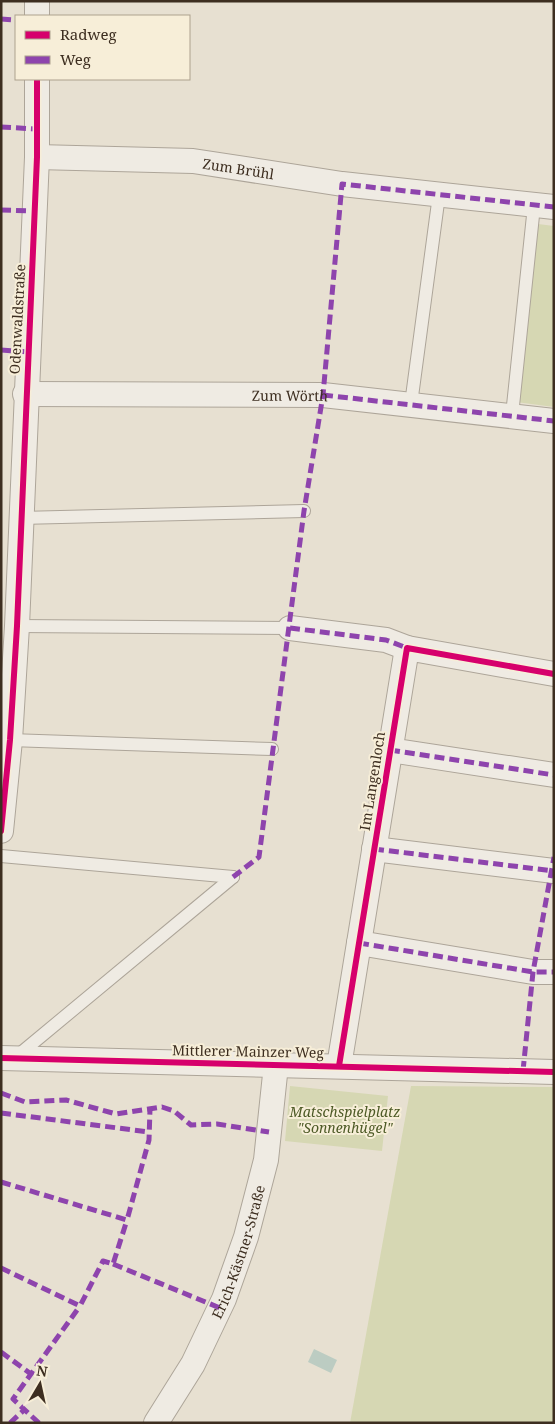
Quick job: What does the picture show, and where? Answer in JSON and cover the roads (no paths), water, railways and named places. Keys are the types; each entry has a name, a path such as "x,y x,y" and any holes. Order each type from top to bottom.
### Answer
{"street":[{"path":"37,1 37,15"},
{"name":"Odenwaldstraße","path":"1,831 10,740 17,626 25,394 37,156 37,80"},
{"name":"Zum Brühl","path":"37,156 193,161 342,184 544,207"},
{"name":"Zum Wörth","path":"25,394 323,395 554,421"},
{"path":"290,628 386,640 407,648 554,674"},
{"name":"Im Langenloch","path":"339,1066 407,648"},
{"name":"Im Langenloch","path":"390,750 554,775"},
{"name":"Im Langenloch","path":"374,849 554,871"},
{"path":"359,943 533,972 554,972"},
{"name":"Mittlerer Mainzer Weg","path":"8,1058 554,1072"},
{"name":"Erich-Kästner-Straße","path":"156,1423 197,1356 224,1299 246,1237 266,1160 276,1065"}],"lane":[{"path":"410,404 439,195"},
{"name":"Zum Brühl","path":"512,415 544,207"},
{"path":"20,518 304,511"},
{"path":"17,626 290,628"},
{"path":"10,740 272,749"},
{"path":"1,856 233,877 8,1058"}],"park label":[{"name":"Matschspielplatz \"Sonnenhügel\"","path":"345,1120"}]}
